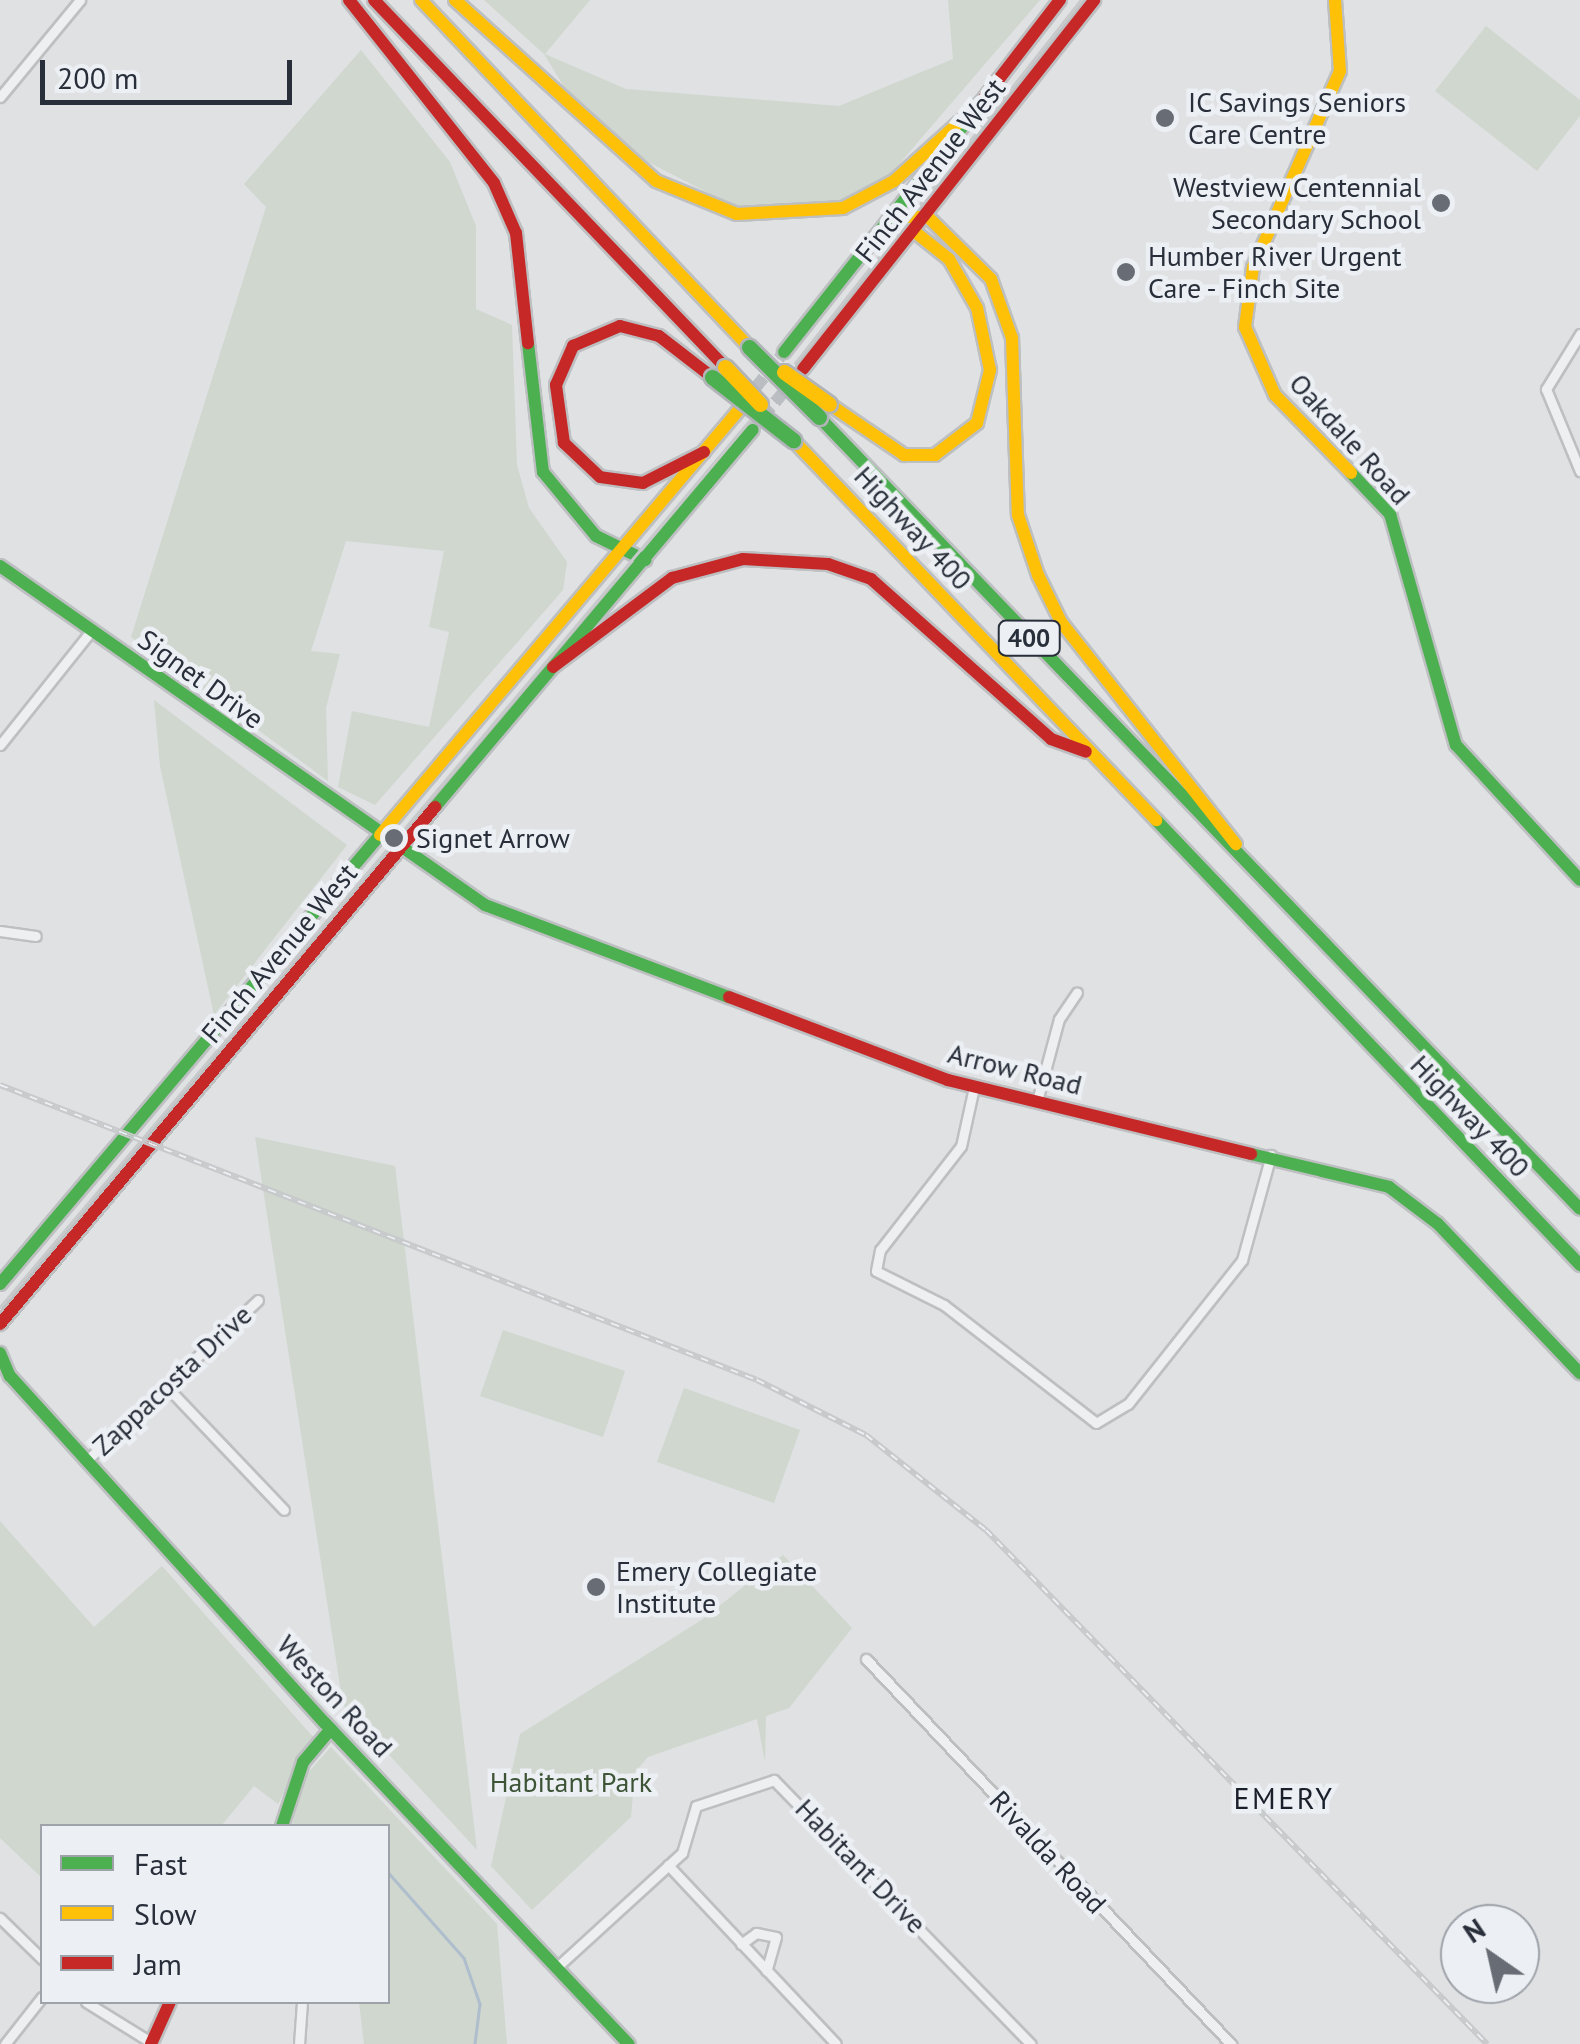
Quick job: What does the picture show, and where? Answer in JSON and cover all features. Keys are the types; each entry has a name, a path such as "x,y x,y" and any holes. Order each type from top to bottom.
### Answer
{"main road":[{"path":"349,0 494,183 526,273 532,431 543,472 583,524 620,549 645,560"},
{"name":"Highway 400","path":"374,0 719,372 794,440 1580,1266"},
{"path":"421,0 749,347 824,411 904,455 936,455 977,423 989,395 985,331 965,281 915,232"},
{"path":"455,0 656,181 737,214 843,208 894,180 984,100"},
{"name":"Finch Avenue West","path":"784,352 1060,0"},
{"name":"Finch Avenue West","path":"803,369 928,216 1094,0"},
{"name":"Oakdale Road","path":"1335,0 1340,70 1253,267 1244,326 1275,395 1390,514 1456,745 1580,880"},
{"path":"892,217 928,216 980,262 1008,321 1018,515 1038,575 1062,622 1218,810 1242,856"},
{"path":"704,452 654,480 600,478 564,443 556,384 573,346 620,326 659,336 719,372"},
{"name":"Finch Avenue West","path":"0,1284 117,1156 376,830 738,411"},
{"name":"Highway 400","path":"824,411 1580,1210"},
{"name":"Finch Avenue West","path":"0,1324 752,430"},
{"path":"554,667 672,578 743,559 828,564 871,580 1052,739 1090,753"},
{"name":"Signet Drive","path":"0,566 400,846"},
{"name":"Arrow Road","path":"400,846 486,905 974,1087 1272,1155 1403,1195 1580,1374"},
{"name":"Weston Road","path":"0,1353 5,1375 331,1729 629,2044"},
{"path":"283,1824 303,1762 331,1729"},
{"path":"151,2043 169,2004"}],"street":[{"path":"0,97 80,0"},
{"path":"1580,334 1546,389 1580,471"},
{"path":"0,745 91,631"},
{"path":"0,931 36,936"},
{"path":"1037,1101 1059,1020 1078,992"},
{"path":"974,1087 961,1146 880,1250 876,1271 944,1305 1096,1423 1128,1404 1242,1258 1272,1155"},
{"name":"Zappacosta Drive","path":"86,1460 258,1300"},
{"path":"166,1386 284,1510"},
{"name":"Rivalda Road","path":"866,1659 1231,2044"},
{"name":"Habitant Drive","path":"556,1968 688,1844 700,1804 760,1780 782,1784 1031,2044"},
{"path":"668,1865 836,2044"},
{"path":"0,1918 40,1957"},
{"path":"741,1944 756,1933 776,1937 766,1970"},
{"path":"5,2044 40,2000"},
{"path":"89,2004 151,2043"},
{"path":"299,2044 302,2004"}],"green space":[{"path":"484,0 590,0 545,54 626,89 839,106 953,59 948,0 1040,0 888,177 827,207 738,208 640,158 574,103 544,54"},
{"path":"1486,26 1580,100 1580,116 1537,171 1435,91"},
{"path":"361,50 450,162 476,226 476,309 512,325 517,465 529,508 567,562 563,590 375,805 338,787 352,711 429,727 449,632 429,627 444,551 346,541 311,651 340,654 326,708 328,781 131,637 266,207 244,184"},
{"path":"154,700 347,845 214,1015 160,766"},
{"path":"255,1137 395,1166 477,1850 343,1705"},
{"path":"503,1330 625,1371 603,1437 480,1396"},
{"path":"684,1388 800,1430 774,1503 657,1462"},
{"path":"0,1521 94,1627 162,1566 314,1738 278,1804 254,1786 223,1824 40,1824 40,1876 0,1838"},
{"name":"Habitant Park","path":"783,1555 852,1628 789,1708 766,1716 765,1762 757,1719 648,1757 635,1772 631,1817 532,1910 491,1866 520,1734 703,1619"},
{"path":"331,1747 497,1924 507,2044 364,2044 359,2004 390,2004 390,1824 292,1824 304,1777"}],"waterway":[{"path":"390,1874 464,1958 480,2004 475,2044"}],"tunnel":[{"path":"745,401 784,352"},
{"path":"752,430 792,382"}],"tram line":[{"path":"795,363 1081,0"},
{"path":"0,1307 749,421"}],"railway":[{"path":"0,1085 757,1380 866,1435 986,1530 1487,2044"}],"traffic: fast":[{"path":"784,352 964,125"},
{"path":"528,343 543,472 596,536 645,560"},
{"path":"749,347 819,417"},
{"path":"712,377 793,440"},
{"path":"819,417 1580,1209"},
{"path":"435,807 752,430"},
{"path":"1351,473 1390,514 1456,745 1580,880"},
{"path":"0,566 485,905 729,997"},
{"path":"1156,820 1580,1265"},
{"path":"0,1284 380,835"},
{"path":"1251,1154 1389,1187 1438,1224 1580,1373"},
{"path":"0,1353 10,1376 325,1723 629,2044"},
{"path":"283,1824 303,1762 331,1729"}],"traffic: slow":[{"path":"421,0 749,347"},
{"path":"455,0 656,181 737,214 843,208 894,181 984,100"},
{"path":"1335,0 1340,71 1253,267 1245,327 1275,395 1351,473"},
{"path":"893,217 928,217 991,279 1012,338 1018,515 1038,575 1061,622 1236,844"},
{"path":"829,404 904,455 935,455 977,423 990,370 977,308 949,259 915,232"},
{"path":"725,367 760,404"},
{"path":"784,372 829,404"},
{"path":"380,835 738,411"},
{"path":"793,440 1156,820"}],"traffic: jam":[{"path":"349,0 494,183 516,233 528,343"},
{"path":"374,0 725,367"},
{"path":"979,105 1060,0"},
{"path":"803,369 1094,0"},
{"path":"704,452 643,483 600,477 564,443 556,385 573,346 620,326 659,336 712,377"},
{"path":"553,667 672,578 743,559 828,564 871,579 1051,739 1086,752"},
{"path":"0,1324 435,807"},
{"path":"729,997 948,1080 1251,1154"},
{"path":"151,2044 169,2004"}],"place":[{"name":"IC Savings Seniors Care Centre","path":"1165,118"},
{"name":"Westview Centennial Secondary School","path":"1441,203"},
{"name":"Humber River Urgent Care - Finch Site","path":"1126,272"},
{"name":"Signet Arrow","path":"394,838"},
{"name":"Emery Collegiate Institute","path":"596,1587"}],"district":[{"name":"EMERY","path":"1284,1798"}]}
